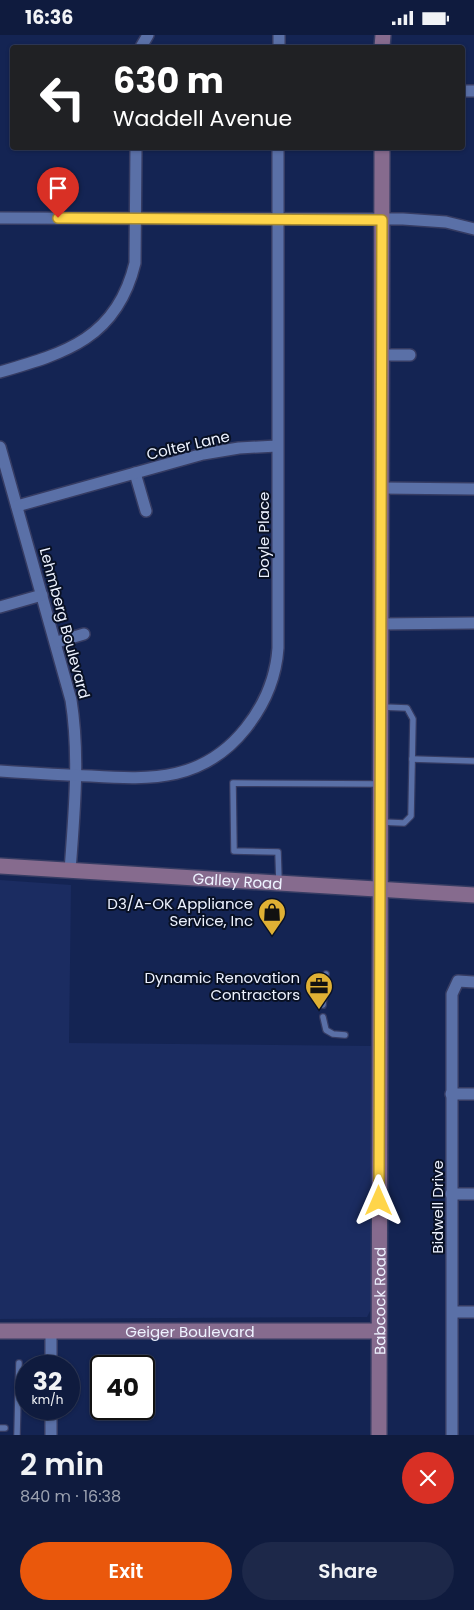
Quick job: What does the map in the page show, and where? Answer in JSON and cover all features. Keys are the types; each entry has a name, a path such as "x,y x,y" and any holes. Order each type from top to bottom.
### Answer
{"street":[{"path":"0,372 65,352 83,342 109,319 117,308 131,277 136,249 136,150"},
{"name":"Doyle Place","path":"0,771 138,779 173,775 190,770 208,761 240,736 258,713 271,686 277,663 278,150"},
{"name":"Babcock Road","path":"379,1435 382,150"},
{"path":"0,218 426,220 474,229"},
{"path":"382,355 410,355"},
{"name":"Colter Lane","path":"17,506 218,451 277,446"},
{"name":"Lehmberg Boulevard","path":"1,452 57,642 72,701 76,775 70,871"},
{"name":"Colter Lane","path":"135,473 146,511"},
{"path":"381,489 474,489"},
{"path":"0,607 42,595"},
{"path":"382,624 474,623"},
{"path":"57,642 84,634"},
{"name":"Galley Road","path":"0,866 474,895"},
{"name":"Bidwell Drive","path":"452,1435 452,994 458,981 474,982"},
{"path":"451,1094 474,1094"},
{"path":"451,1194 474,1195"},
{"path":"453,1312 474,1313"},
{"name":"Geiger Boulevard","path":"0,1331 379,1331"},
{"path":"51,1331 51,1355"},
{"path":"51,1420 51,1435"}],"lane":[{"path":"381,707 407,709 411,713 412,759 411,816 404,823 381,822"},
{"path":"412,759 474,761"},
{"path":"280,883 278,852 234,851 233,783 381,784"},
{"path":"323,1005 326,973"},
{"path":"323,1017 326,1030 332,1034 345,1035"},
{"path":"18,1420 18,1435"}],"shaded area":[{"path":"0,880 71,885 69,1043 371,1046 372,1307 367,1317 0,1319"}],"place":[{"name":"D3/A-OK Appliance Service, Inc","path":"272,936"},
{"name":"Dynamic Renovation Contractors","path":"319,1010"}],"route":[{"path":"58,218 382,220 379,1201"}]}
